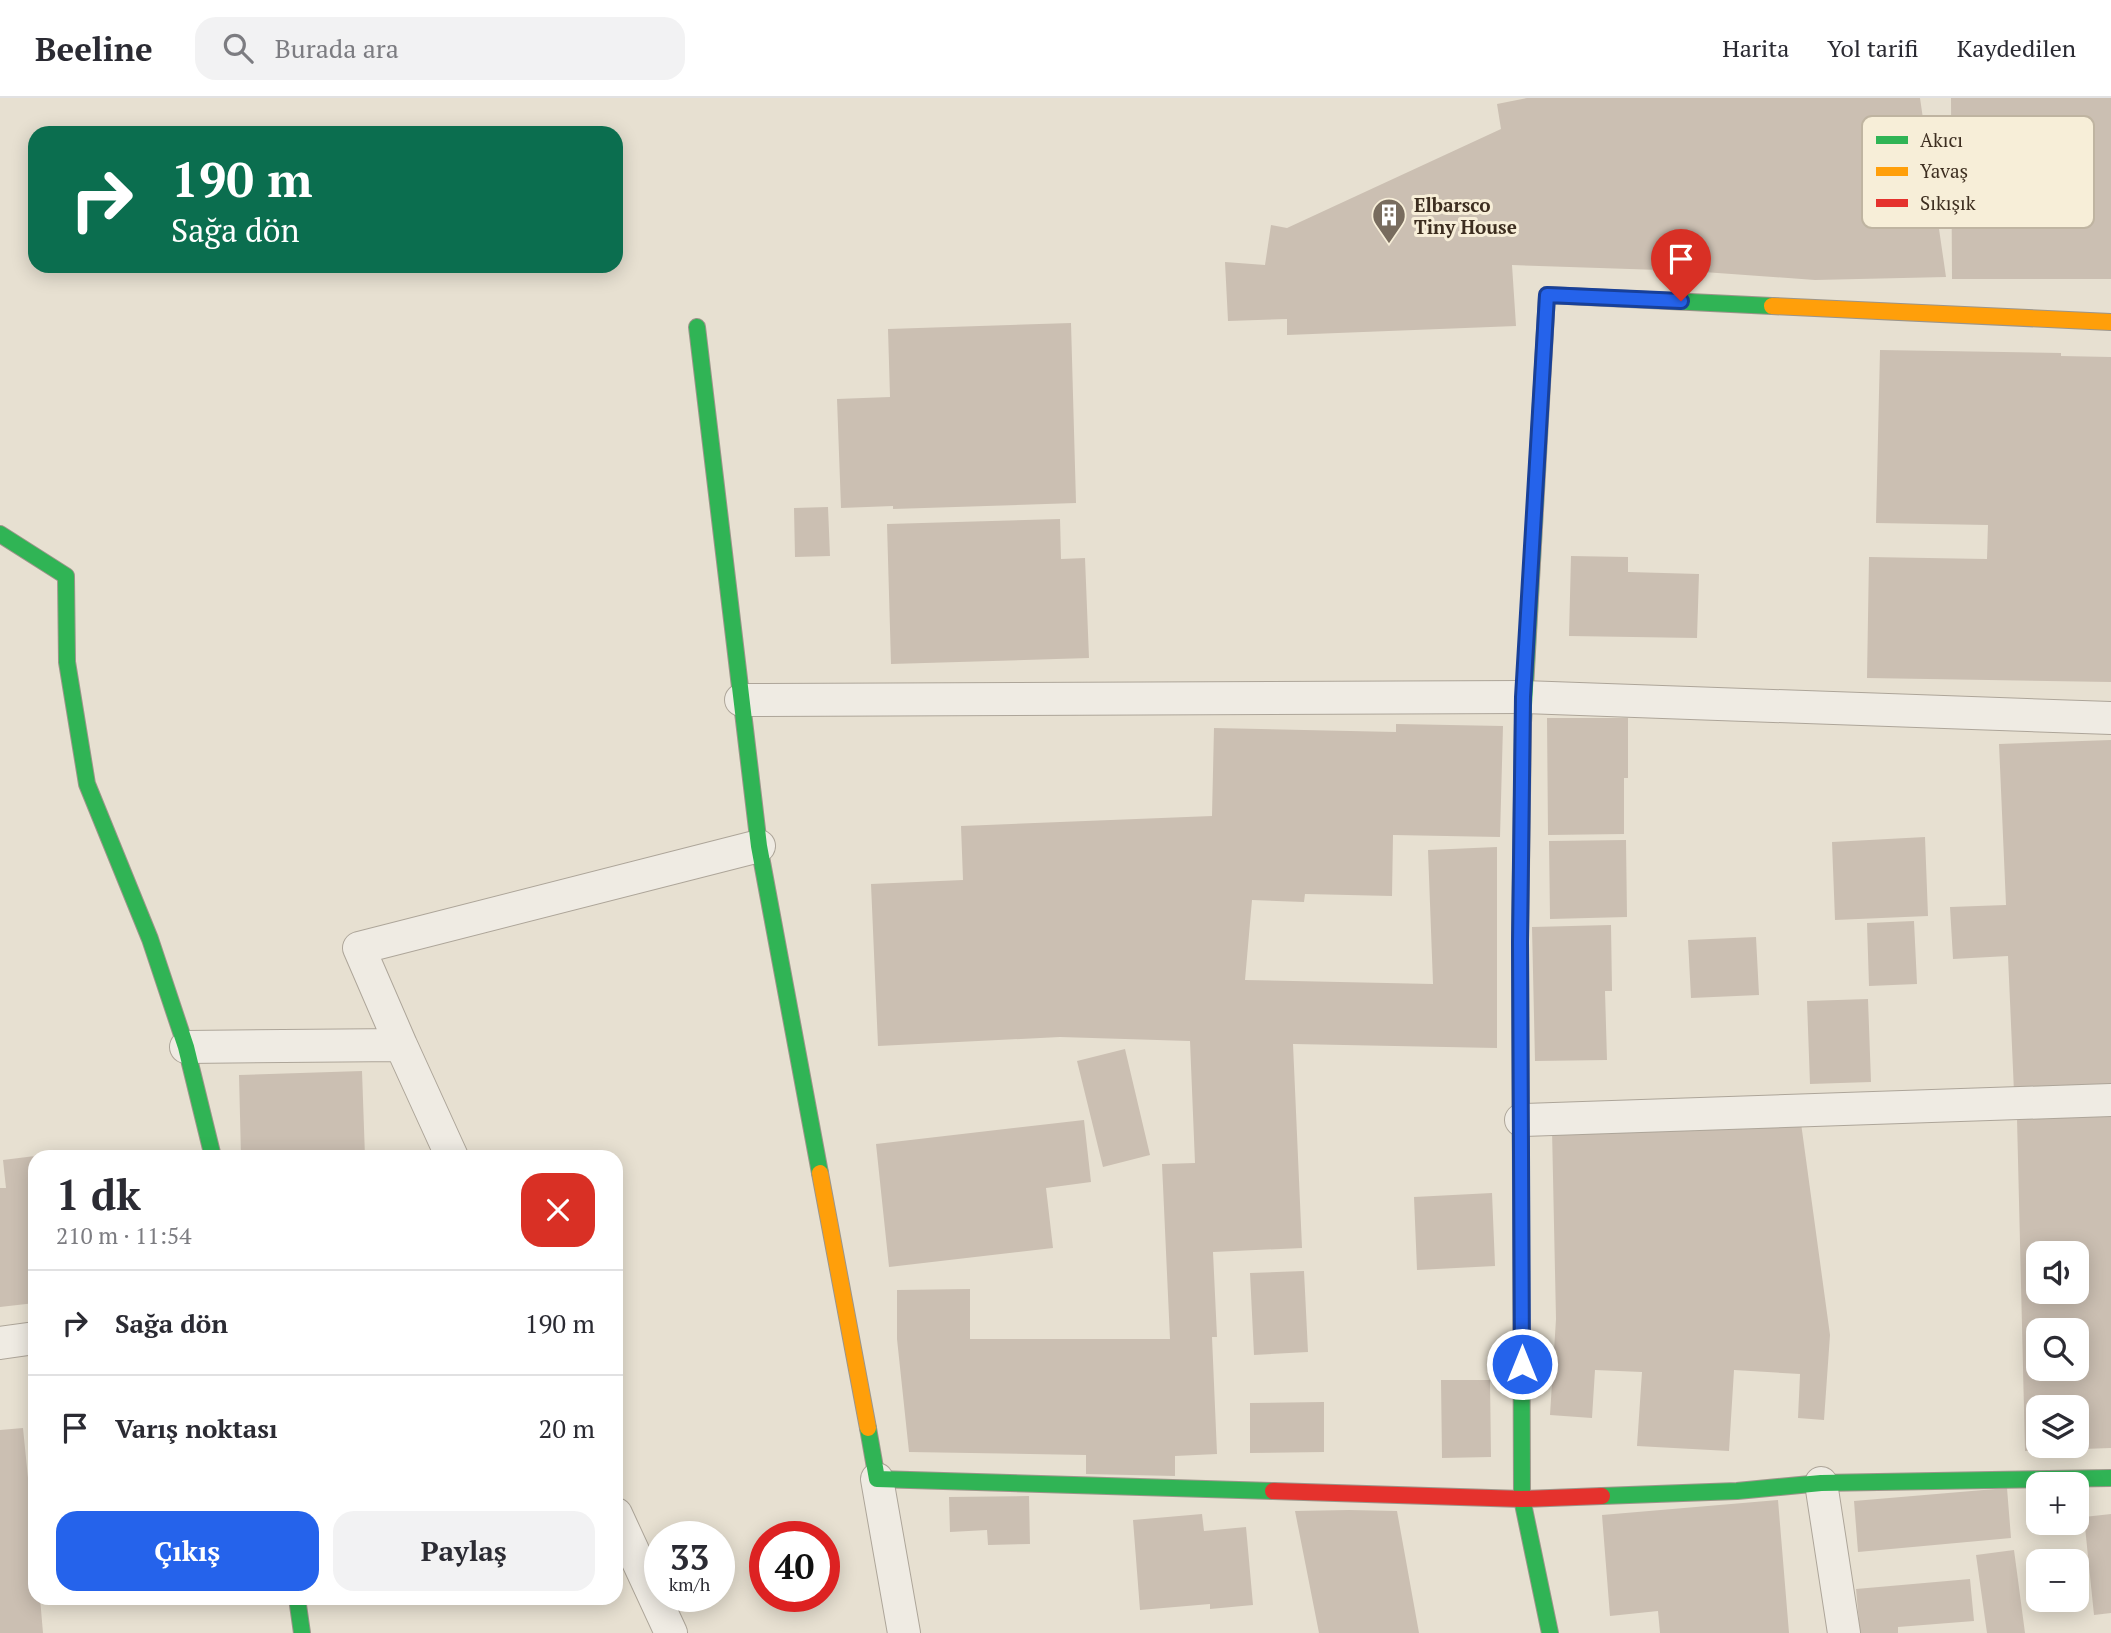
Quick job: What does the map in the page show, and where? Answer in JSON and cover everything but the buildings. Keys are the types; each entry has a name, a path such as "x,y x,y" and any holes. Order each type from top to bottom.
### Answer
{"street":[{"path":"1550,1633 1522,1499 1520,942 1523,697 1547,295 2111,322"},
{"path":"697,327 759,846 904,1633"},
{"path":"0,534 66,576 67,662 87,784 150,939 186,1047 211,1150"},
{"path":"741,700 1523,697 2111,718"},
{"path":"449,1150 359,948 759,846"},
{"path":"186,1047 401,1045"},
{"path":"1521,1120 2111,1100"},
{"path":"0,1343 28,1339"},
{"path":"877,1479 1522,1499 1737,1490 1821,1483 2111,1478"},
{"path":"1821,1483 1844,1633"},
{"path":"623,1529 671,1633"},
{"path":"298,1605 302,1633"}],"traffic: fast":[{"path":"1523,723 1547,295 1772,306"},
{"path":"697,327 759,846 820,1173"},
{"path":"0,534 66,576 67,662 87,784 150,939 186,1047 211,1150"},
{"path":"1521,1192 1522,1499 1550,1633"},
{"path":"868,1428 877,1479 1273,1491"},
{"path":"1602,1496 1737,1491 1821,1483 2111,1478"},
{"path":"298,1605 302,1633"}],"traffic: slow":[{"path":"1772,306 2111,322"},
{"path":"1521,1192 1523,723"},
{"path":"820,1173 868,1428"}],"traffic: jam":[{"path":"1273,1491 1522,1499 1602,1496"}],"place":[{"name":"Elbarsco Tiny House","path":"1389,245"}],"route":[{"path":"1522,1364 1520,942 1523,697 1547,295 1681,301"}]}
